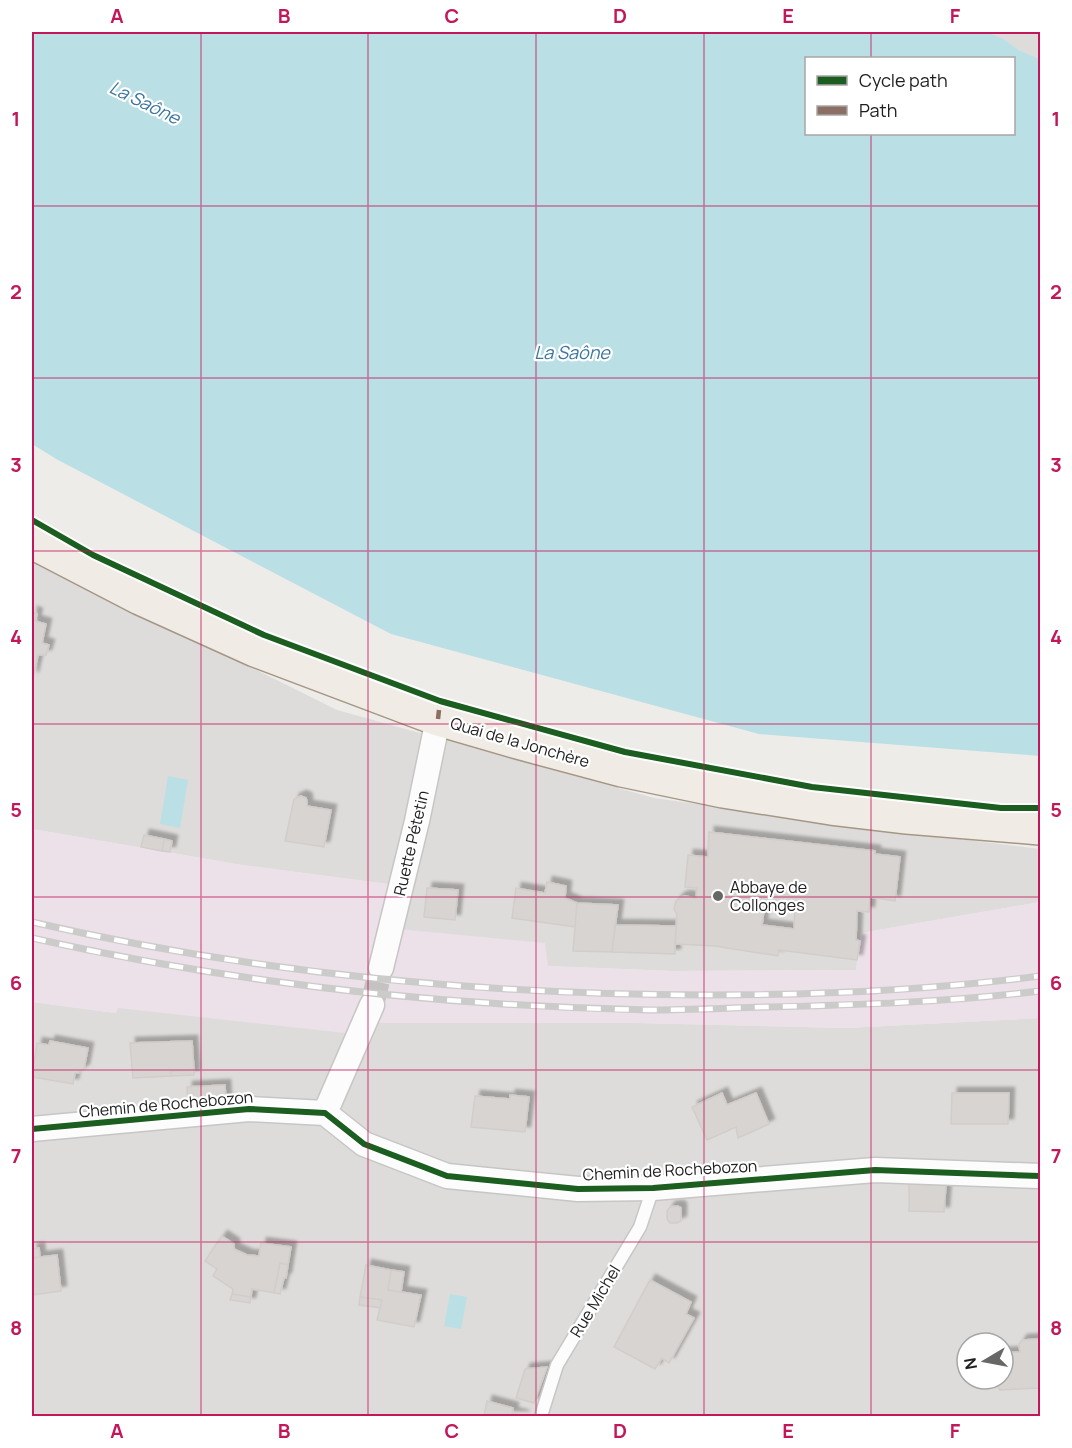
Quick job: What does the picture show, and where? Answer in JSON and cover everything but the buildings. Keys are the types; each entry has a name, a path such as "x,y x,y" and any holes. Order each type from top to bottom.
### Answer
{"main road":[{"name":"Quai de la Jonchère","path":"32,542 140,598 255,650 438,719 521,743 622,770 723,791 907,818 1041,828"}],"street":[{"name":"Ruette Pétetin","path":"381,968 417,821 438,719"},
{"path":"325,1113 372,1005"},
{"name":"Chemin de Rochebozon","path":"32,1129 249,1109 325,1113 364,1144 447,1176 578,1189 653,1188 875,1170 1041,1176"}],"lane":[{"name":"Rue Michel","path":"541,1416 557,1365 640,1227 653,1188"}],"shaded area":[{"path":"986,32 1040,32 1040,59 1019,50 1002,38"},
{"path":"32,558 337,710 654,798 1040,849 1040,902 861,933 856,970 672,971 548,966 399,929 395,885 242,865 32,829"},
{"path":"32,829 242,865 396,885 399,929 545,943 548,966 672,971 856,970 861,933 1040,902 1040,1018 846,1028 638,1023 373,1023 354,1034 118,1008 116,1013 32,1002"},
{"path":"368,1000 638,1023 846,1028 1040,1018 1040,1416 32,1416 32,1002 116,1013 117,1008"}],"water":[{"name":"La Saône","path":"32,32 986,32 1040,59 1040,756 759,734 391,634 58,460 32,444"},
{"path":"168,776 188,780 180,828 160,824"},
{"path":"450,1294 467,1297 461,1329 444,1326"}],"tunnel":[{"path":"372,1005 381,968"}],"railway":[{"path":"32,922 116,940 284,968 369,978 539,991 625,994 793,994 917,988 1040,976"},
{"path":"32,938 184,968 261,980 416,997 571,1008 664,1010 835,1005 938,1000 1040,991"}],"marked path":[{"path":"438,719 440,701"}],"cycle path":[{"path":"32,520 93,555 264,635 440,701 625,752 812,787 1001,808 1040,808"},
{"path":"32,1129 249,1109 325,1113 364,1144 447,1176 578,1189 653,1188 875,1170 1040,1176"}],"place":[{"name":"Abbaye de Collonges","path":"718,896"}]}
